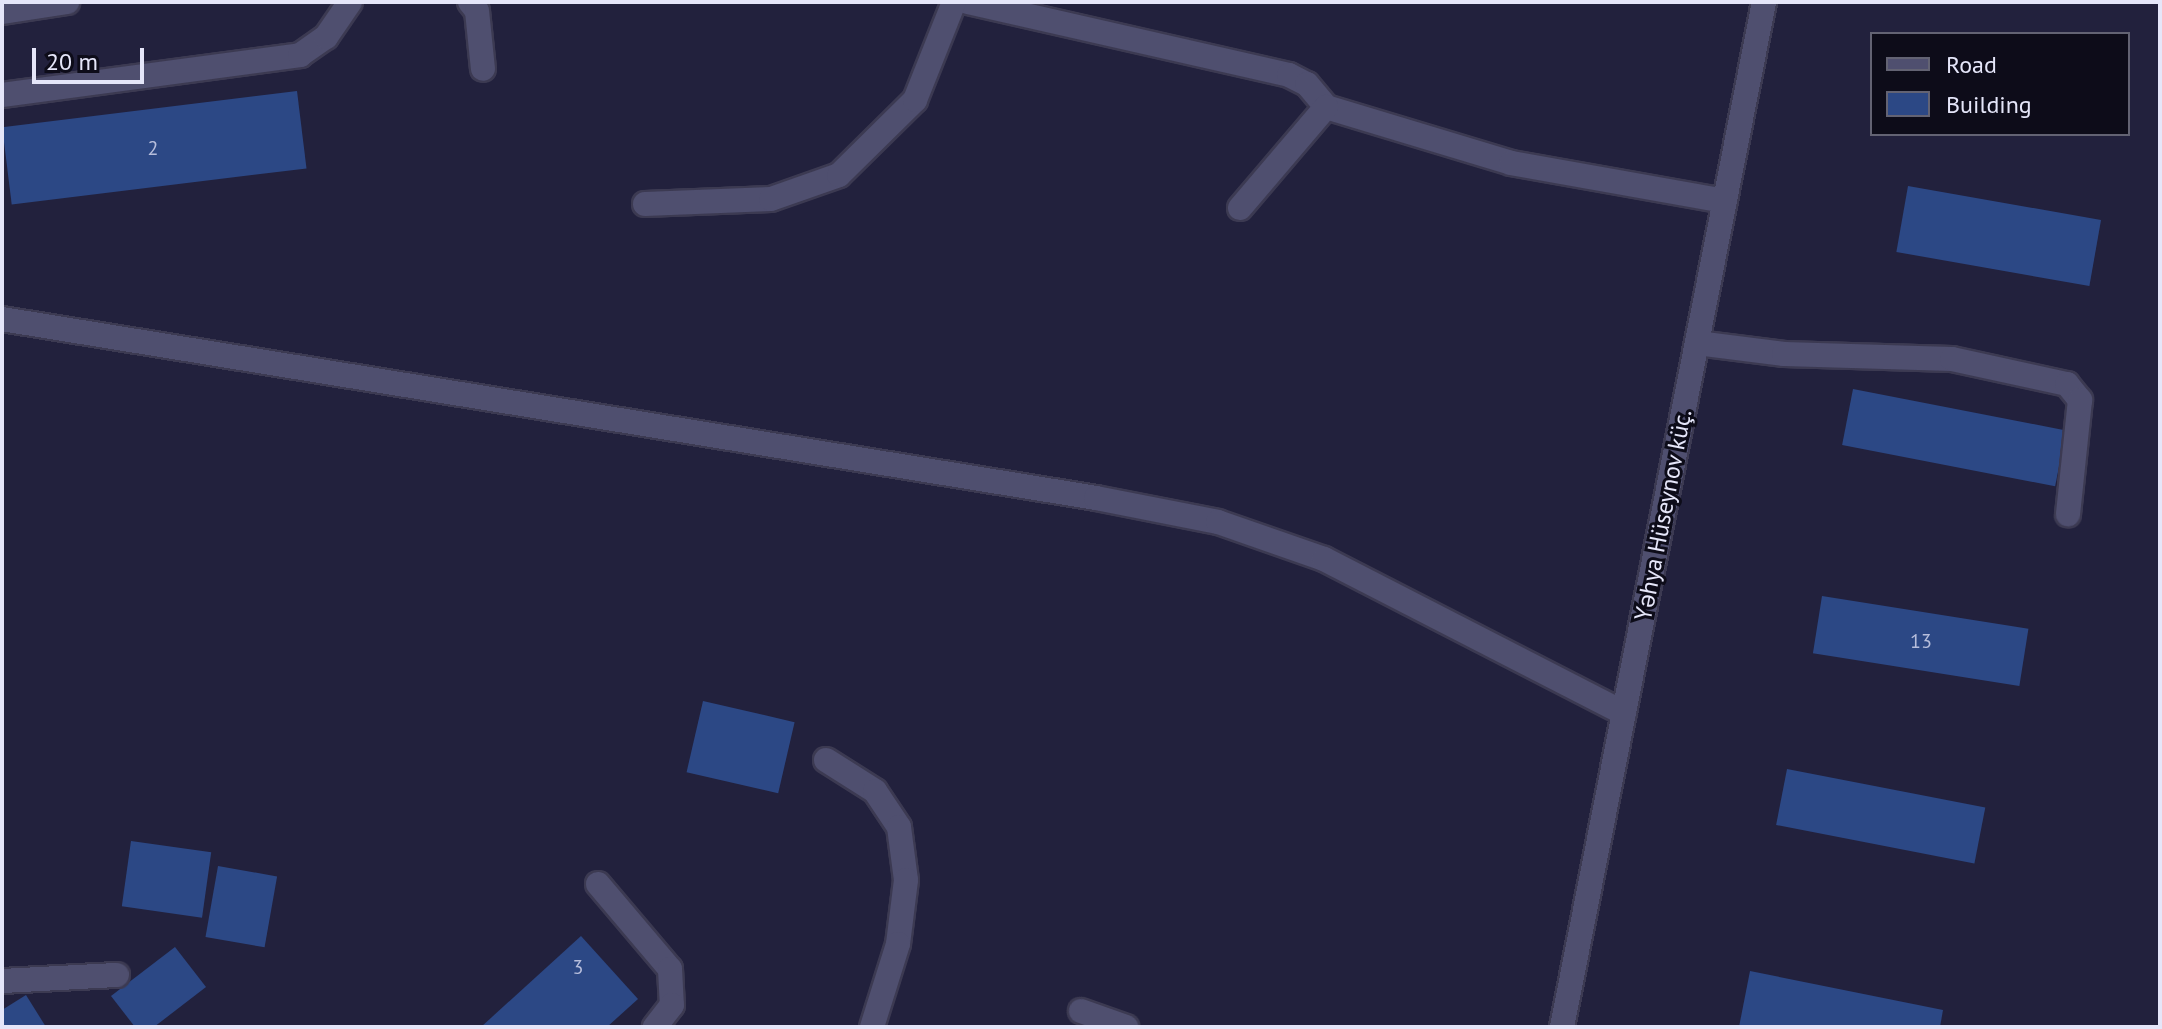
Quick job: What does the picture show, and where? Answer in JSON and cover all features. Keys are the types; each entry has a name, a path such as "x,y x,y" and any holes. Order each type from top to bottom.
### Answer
{"street":[{"path":"2,12 67,2"},
{"path":"2,95 300,55 326,37 350,2"},
{"path":"470,2 477,11 483,69"},
{"path":"645,204 771,199 839,175 915,100 954,2"},
{"path":"968,2 1289,75 1307,84 1326,107 1511,163 1725,201"},
{"name":"Yəhya Hüseynov küç.","path":"1562,1027 1764,2"},
{"path":"1240,208 1326,107"},
{"path":"2,319 1096,498 1218,522 1324,559 1624,713"},
{"path":"1697,343 1784,354 1952,359 2067,384 2080,400 2068,514"},
{"path":"826,760 875,791 899,827 906,880 898,944 872,1027"},
{"path":"598,884 670,969 672,1005 655,1027"},
{"path":"2,981 117,975"},
{"path":"1081,1011 1126,1027"}],"building":[{"path":"297,91 307,168 12,205 2,127"},
{"path":"1908,186 2101,220 2089,286 1896,252"},
{"path":"1853,389 2066,430 2055,486 1842,445"},
{"path":"1822,596 2028,629 2019,686 1813,653"},
{"path":"703,701 795,722 778,793 687,772"},
{"path":"1787,769 1985,808 1974,863 1776,825"},
{"path":"131,841 211,852 202,918 122,906"},
{"path":"218,866 277,876 265,947 205,937"},
{"path":"581,936 638,999 607,1027 481,1027"},
{"path":"175,947 206,987 154,1027 135,1027 111,996"},
{"path":"1750,971 1943,1010 1940,1027 1739,1027"},
{"path":"26,995 46,1027 2,1027 2,1010"}]}
